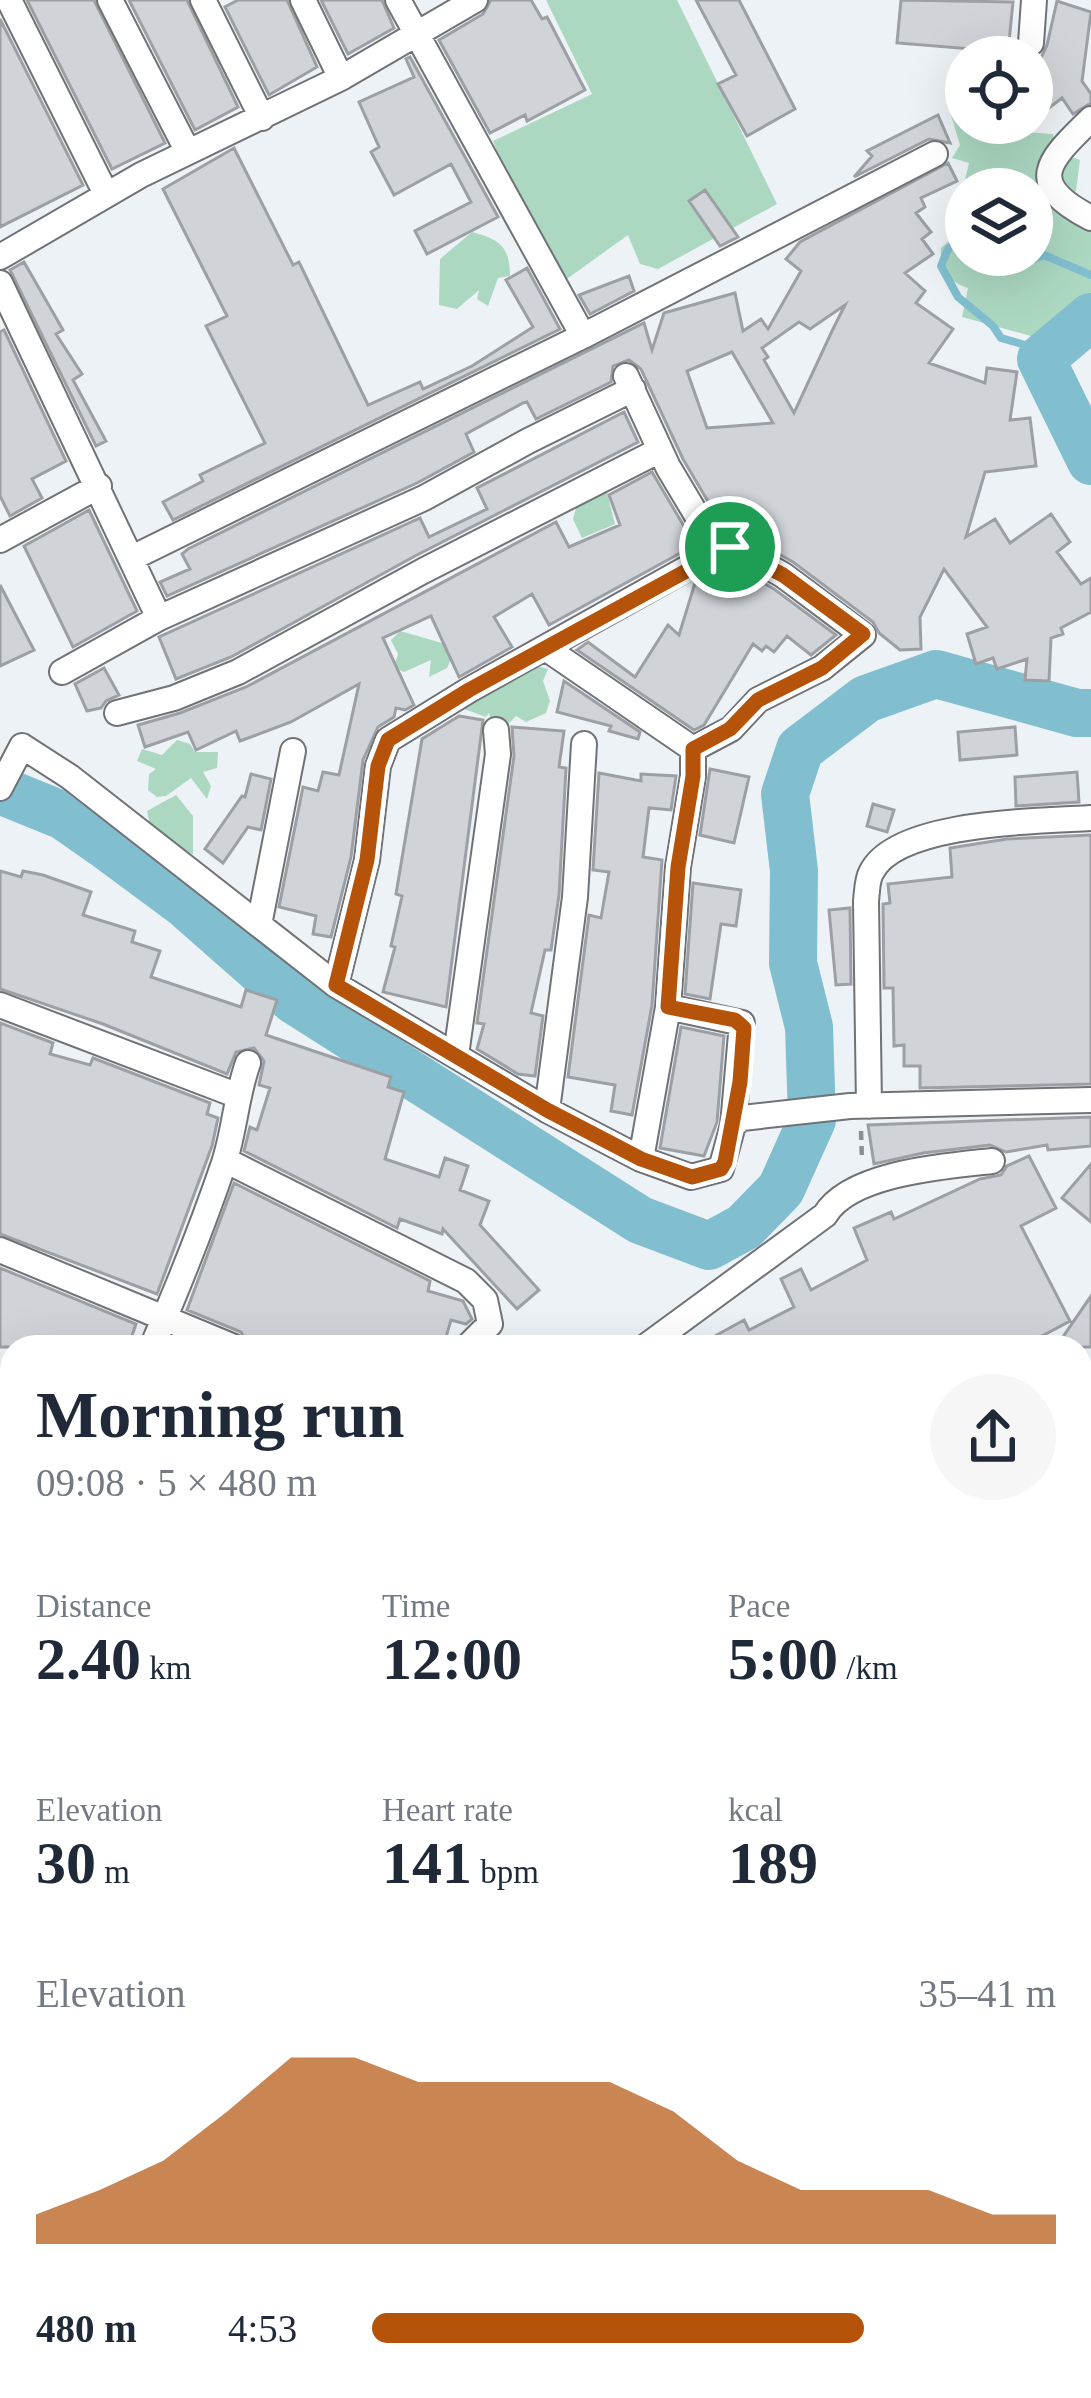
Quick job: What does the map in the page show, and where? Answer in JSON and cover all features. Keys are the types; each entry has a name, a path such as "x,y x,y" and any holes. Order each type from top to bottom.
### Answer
{"street":[{"path":"9,0 106,194"},
{"path":"110,0 188,152"},
{"path":"203,0 262,118"},
{"path":"303,0 341,78"},
{"path":"398,0 583,336"},
{"path":"0,257 106,194 341,78 475,0"},
{"path":"1031,36 1034,0"},
{"path":"1091,119 1048,168 1061,200 1091,218"},
{"path":"132,558 583,336 935,154"},
{"path":"0,283 160,618"},
{"path":"62,672 160,618 424,498 630,382 660,450 718,551"},
{"path":"117,713 174,698 238,672 660,450"},
{"path":"2,535 99,486"},
{"path":"336,985 367,860 378,766 388,740 718,551 734,547 783,575 863,634 822,668 758,700 730,729 693,749"},
{"path":"547,649 693,749"},
{"path":"456,1055 498,754 496,730"},
{"path":"547,1110 575,896 584,744"},
{"path":"0,788 22,746 70,777 336,985 547,1110 641,1159 692,1177 721,1169 737,1122 742,1023 668,1007"},
{"path":"641,1159 668,1007 693,749"},
{"path":"260,925 293,751"},
{"path":"860,1106 866,901 871,872 886,857 945,828 1091,818"},
{"path":"0,1005 236,1095"},
{"path":"157,1335 225,1160 236,1095 248,1063"},
{"path":"737,1122 860,1106 1091,1100"},
{"path":"225,1160 466,1281 484,1300 490,1324 479,1335"},
{"path":"661,1335 825,1215 838,1196 862,1185 992,1161"},
{"path":"0,1250 205,1335"}],"path":[{"path":"860,1106 862,1185"}],"green space":[{"path":"546,0 677,0 777,204 658,269 640,264 628,235 564,281 528,229 493,141 592,94"},
{"path":"1053,134 1055,151 1080,160 1076,191 1058,199 1091,216 1091,310 1070,324 1068,345 1036,358 1031,336 962,317 968,288 948,276 1053,276 1053,168 968,168 969,163 952,158 960,145 1053,144"},
{"path":"472,232 501,245 510,276 498,278 488,306 477,299 479,290 457,309 439,305 440,259"},
{"path":"606,489 615,524 582,538 573,519 576,508"},
{"path":"400,631 456,647 447,668 429,677 431,660 404,672 394,667 398,654 391,640"},
{"path":"508,658 548,669 543,681 550,701 546,713 526,722 516,716 505,727 492,724 489,713 486,717 451,704"},
{"path":"177,740 190,744 195,752 218,752 217,768 203,772 211,786 207,799 191,778 166,796 157,797 148,790 149,774 156,769 137,761 142,749 162,755"},
{"path":"176,795 193,816 193,854 153,840 147,811"}],"building":[{"path":"27,0 94,0 165,143 112,169"},
{"path":"129,0 187,0 238,107 195,130"},
{"path":"238,0 287,0 317,67 269,95 225,7"},
{"path":"321,0 382,0 394,28 348,54"},
{"path":"491,0 531,0 542,19 547,17 585,90 527,121 525,115 490,133 439,40 483,14"},
{"path":"696,0 739,0 795,109 747,136 718,84 736,75"},
{"path":"901,0 1013,2 1010,36 945,36 945,47 897,43"},
{"path":"1057,1 1091,12 1082,81 1091,103 1073,114 1062,98 1053,105 1053,36 1049,36"},
{"path":"0,19 83,185 0,227"},
{"path":"410,57 498,217 427,254 415,231 471,202 451,164 394,195 371,152 379,147 359,102 414,77 406,59"},
{"path":"938,115 945,131 945,142 929,139 854,177 872,156 867,151"},
{"path":"234,148 293,265 299,262 368,405 420,382 423,389 472,366 533,327 506,280 527,268 560,329 173,520 163,502 203,481 200,475 265,443 206,326 227,316 163,189"},
{"path":"948,163 945,187 921,198 925,207 916,213 931,232 922,239 933,254 905,273 925,291 916,303 953,329 929,363 985,383 987,368 1017,372 1010,420 1030,418 1036,466 985,472 966,537 995,519 1010,543 1051,514 1070,542 1057,552 1081,584 1091,578 1091,612 1051,638 1049,681 1025,680 1027,659 997,669 993,658 976,664 967,634 987,627 944,569 920,617 921,649 900,650 873,622 793,562 742,533 726,532 683,459 641,369 629,360 613,366 611,382 536,419 527,402 466,434 474,452 417,483 167,596 160,582 190,569 182,554 188,549 644,323 652,350 664,313 735,293 743,331 761,319 768,329 801,271 786,259 800,242","holes":["845,305 794,413 762,348 799,322 810,329","732,352 773,423 707,428 687,371"]},
{"path":"705,190 738,237 720,246 689,201"},
{"path":"24,262 63,330 56,334 82,374 73,380 106,441 96,446 10,270"},
{"path":"629,276 634,291 590,314 579,295"},
{"path":"4,330 66,461 32,479 42,498 10,516 0,496 0,332"},
{"path":"624,412 638,442 231,657 176,679 159,637 420,518 429,537 487,509 477,488"},
{"path":"652,472 695,545 549,625 532,594 494,617 512,647 459,677 431,616 383,638 414,705 396,708 394,717 378,727 363,760 351,857 331,937 313,934 316,916 279,907 303,787 318,791 323,772 339,775 359,684 291,722 240,741 236,731 196,750 188,732 145,747 138,725 246,687 556,522 569,547 620,525 609,495"},
{"path":"89,510 137,611 73,647 24,546"},
{"path":"732,565 836,635 811,655 787,636 774,652 753,644 704,725 694,730 577,650 588,642 635,677 668,625 679,635 695,583"},
{"path":"0,585 34,650 0,666"},
{"path":"104,668 119,695 87,711 75,684"},
{"path":"564,681 640,732 638,739 609,731 611,726 557,712"},
{"path":"459,716 483,720 446,1007 383,992 395,947 391,946 402,896 396,894 422,739"},
{"path":"512,727 564,731 559,767 566,768 559,895 551,950 545,950 531,1013 543,1016 535,1076 518,1074 477,1049 484,1024 477,1023 514,756"},
{"path":"1015,727 1017,755 960,760 958,732"},
{"path":"710,769 749,777 734,843 700,835"},
{"path":"1077,772 1079,802 1016,806 1015,777"},
{"path":"599,773 641,781 641,774 676,776 671,810 649,808 643,857 662,860 652,1005 632,1115 611,1111 615,1085 568,1077 589,915 601,918 609,872 593,870"},
{"path":"251,774 271,779 261,830 248,827 223,863 205,849 245,797"},
{"path":"873,804 894,810 887,832 867,826"},
{"path":"1091,835 1091,1084 920,1088 920,1066 904,1066 904,1045 894,1046 893,988 884,988 883,904 890,903 888,884 952,877 950,848 1007,839"},
{"path":"0,871 21,877 23,871 43,875 91,892 83,915 135,931 132,942 160,951 151,977 241,1007 246,990 277,1000 266,1035 391,1077 388,1087 404,1092 385,1159 439,1177 445,1158 468,1166 460,1190 489,1201 480,1225 539,1290 517,1309 443,1229 442,1234 400,1219 397,1228 244,1151 250,1127 257,1130 270,1088 259,1085 264,1061 254,1048 236,1052 227,1074 0,989"},
{"path":"693,883 741,890 736,926 721,924 710,999 685,994"},
{"path":"850,908 851,984 836,985 829,910"},
{"path":"0,1023 53,1043 50,1054 90,1065 93,1058 210,1103 207,1114 218,1118 212,1146 157,1294 0,1234"},
{"path":"681,1027 724,1036 717,1122 704,1156 660,1148"},
{"path":"1091,1117 1091,1146 1048,1150 1047,1145 1006,1152 990,1145 874,1164 868,1125"},
{"path":"1029,1156 1056,1208 1021,1226 1070,1321 1044,1335 717,1335 744,1320 749,1330 794,1307 781,1279 801,1269 811,1290 867,1260 854,1228 891,1212 894,1219 980,1179 1001,1175 1007,1166"},
{"path":"1091,1164 1091,1222 1062,1198"},
{"path":"234,1183 430,1281 428,1291 463,1301 472,1319 466,1324 451,1320 447,1335 243,1335 187,1310"},
{"path":"0,1268 136,1324 132,1335 0,1335"},
{"path":"1091,1296 1091,1335 1064,1335"}],"waterway":[{"path":"945,256 941,266 945,273"},
{"path":"1053,259 1091,275"},
{"path":"946,276 958,297 1001,338 1025,345 1041,359"},
{"path":"1091,317 1041,359 1091,461"},
{"path":"0,790 64,816 104,844 185,904 294,1000 640,1220 709,1246 744,1227 781,1189 812,1120 809,1027 793,963 794,871 785,794 800,749 866,699 936,674 1091,713"}],"route":[{"path":"730,547 783,575 863,634 822,668 758,700 730,729 693,749 668,1007 735,1020 744,1028 740,1082 725,1162 721,1169 692,1177 641,1159 547,1110 336,985 367,860 378,766 388,740 469,690 730,547"}]}
